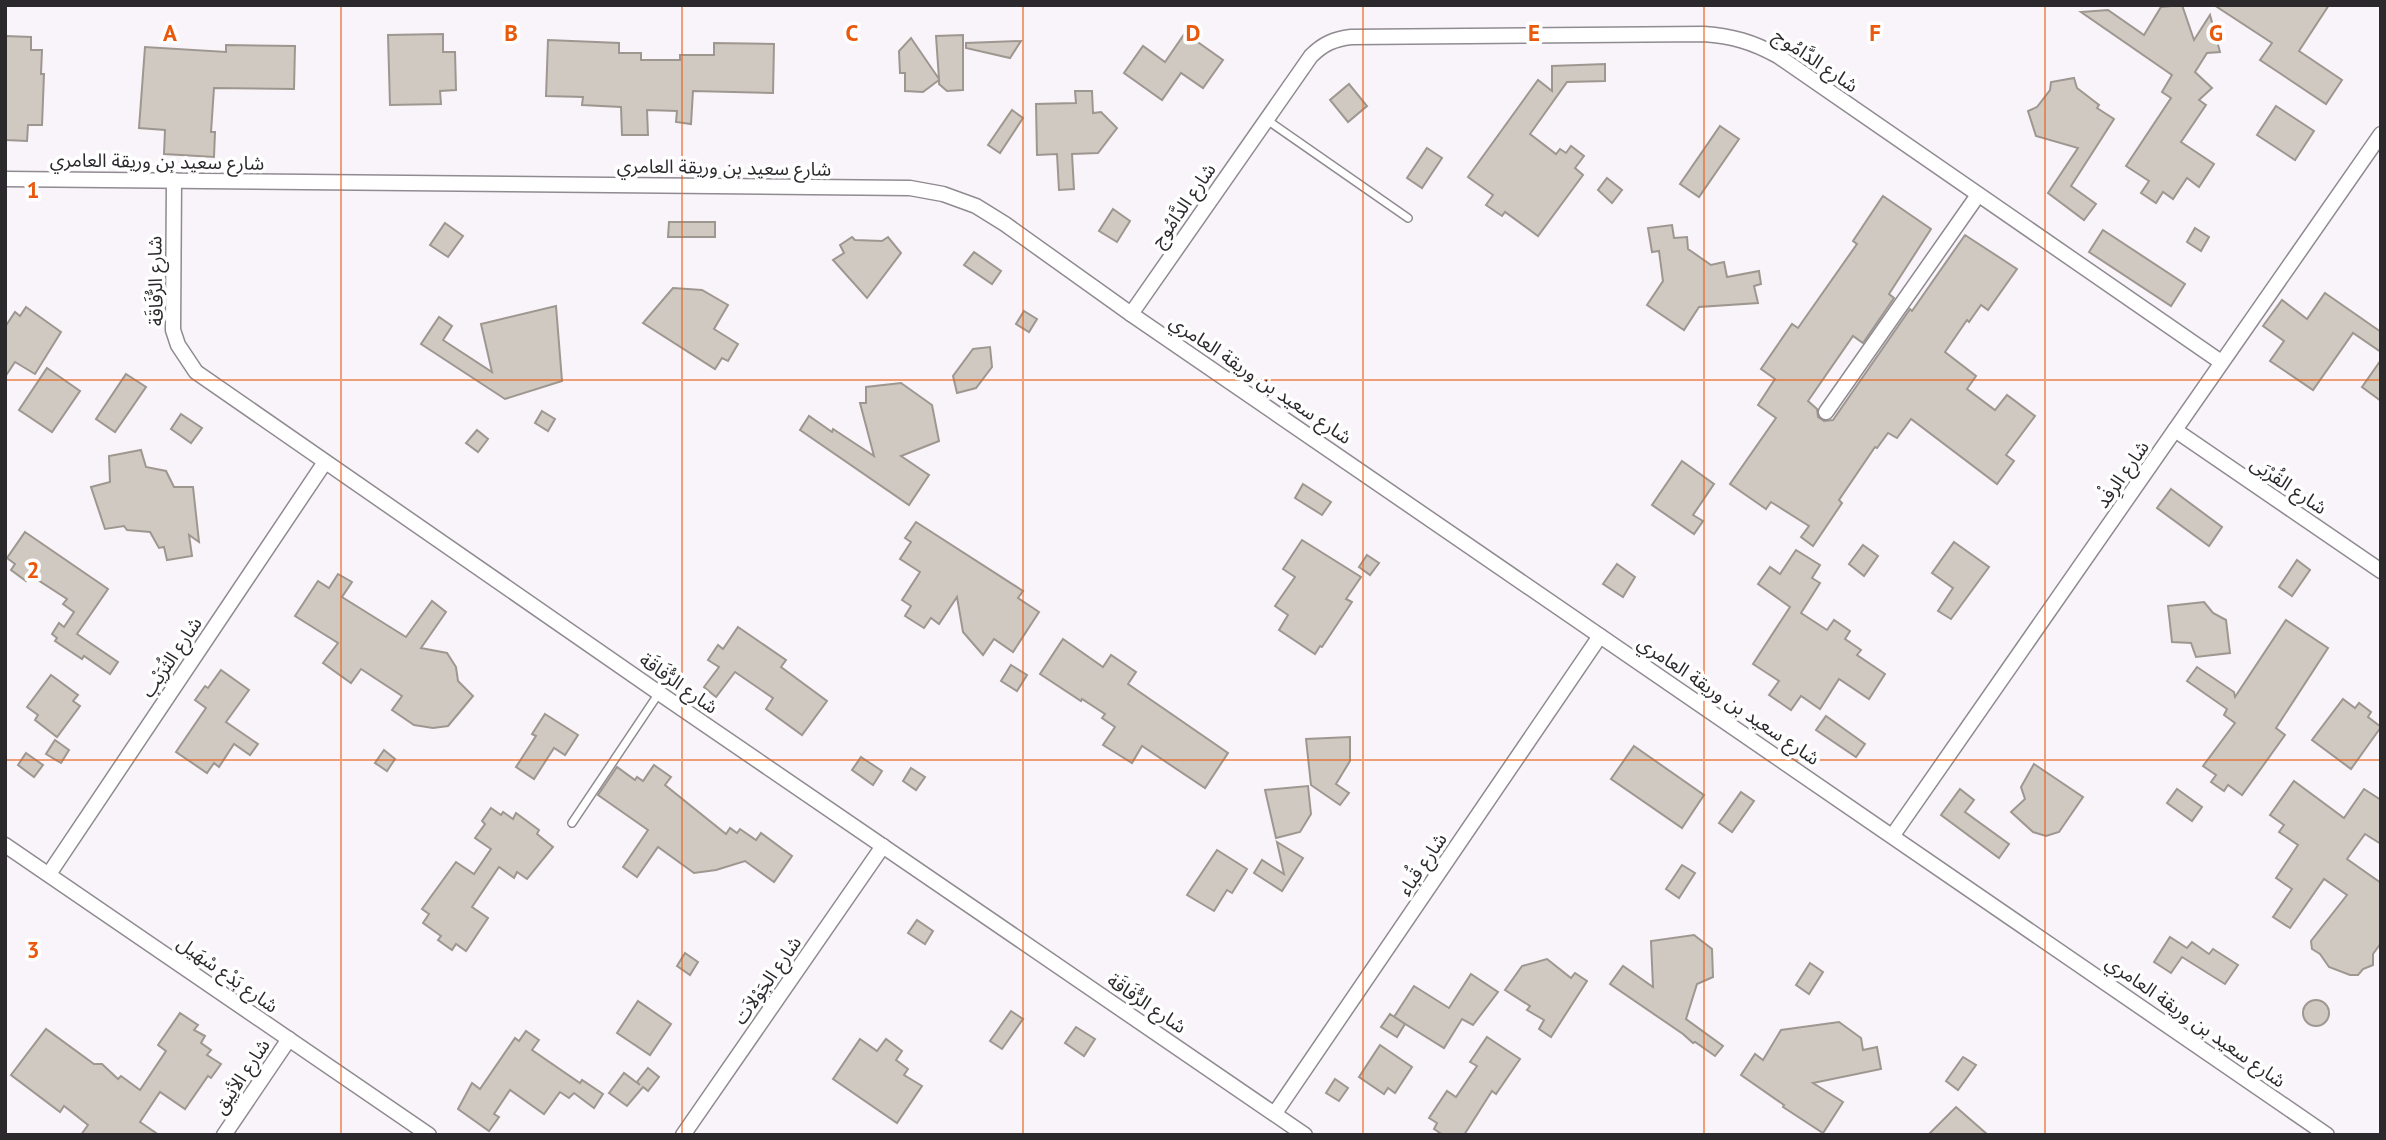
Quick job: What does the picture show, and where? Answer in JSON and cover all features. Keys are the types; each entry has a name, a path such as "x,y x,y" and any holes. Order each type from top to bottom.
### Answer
{"street":[{"name":"شارع الدَّامُوج","path":"1131,314 1311,56 1336,39 1704,34 1730,36 1755,43 1778,56 2221,362"},
{"name":"شارع الرِفْد","path":"1893,835 2381,134"},
{"name":"شارع سعيد بن وريقة العامري","path":"5,178 910,188 943,194 975,206 1005,224 1131,314 2327,1135"},
{"name":"شارع الرُّفَاقَة","path":"174,180 173,330 178,345 196,372 1305,1135"},
{"path":"1826,412 1978,195"},
{"name":"شارع القُرْبَى","path":"2175,430 2381,571"},
{"name":"شارع الثُرَيْب","path":"48,874 325,462"},
{"name":"شارع قُباء","path":"1275,1113 1600,636"},
{"name":"شارع بَدْع سْهَيل","path":"5,845 429,1135"},
{"name":"شارع الجَوْلاَت","path":"683,1135 883,846"},
{"name":"شارع الأنِيق","path":"224,1135 289,1039"}],"lane":[{"path":"1267,119 1408,218"},
{"path":"572,822 659,693"}],"building":[{"path":"2182,5 2194,40 2210,15 2220,52 2207,53 2195,72 2212,88 2199,100 2206,105 2181,142 2214,164 2199,187 2187,178 2173,199 2163,192 2156,203 2141,193 2149,181 2126,166 2171,98 2162,92 2172,75 2081,12 2108,10 2144,35 2161,7"},
{"path":"2214,5 2329,5 2299,51 2342,80 2326,104 2260,60 2272,43"},
{"path":"1185,33 1223,60 1203,88 1181,73 1162,100 1124,73 1143,46 1165,62"},
{"path":"443,34 443,52 455,52 456,90 440,91 441,104 390,105 388,35"},
{"path":"963,35 963,90 947,91 939,84 939,80 923,92 905,91 905,73 900,73 899,51 911,38 939,79 936,36"},
{"path":"5,36 31,37 31,50 42,50 42,125 28,125 27,141 6,140"},
{"path":"548,40 619,43 619,53 641,53 641,60 680,60 680,55 714,55 714,43 774,44 773,93 693,91 691,124 676,122 677,111 647,110 648,135 622,135 621,107 582,105 583,97 546,96"},
{"path":"1021,41 1010,58 966,48 966,43"},
{"path":"226,45 295,46 294,89 214,88 211,132 215,132 214,157 164,154 165,130 139,128 145,47 226,52"},
{"path":"1605,64 1605,81 1567,82 1530,134 1556,154 1560,149 1566,153 1571,146 1584,156 1575,168 1583,175 1538,236 1505,212 1502,216 1486,205 1493,195 1468,177 1538,80 1552,91 1552,66"},
{"path":"2074,78 2077,88 2099,105 2097,108 2114,119 2071,186 2096,204 2084,220 2048,193 2078,148 2036,136 2028,111 2037,107 2050,90 2051,82"},
{"path":"1349,84 1367,106 1348,122 1330,100"},
{"path":"1075,91 1092,91 1093,113 1101,112 1117,128 1098,153 1072,154 1074,189 1059,190 1057,154 1037,155 1036,104 1076,103"},
{"path":"2276,106 2314,131 2295,160 2257,135"},
{"path":"1012,110 1023,118 1000,153 988,145"},
{"path":"1720,126 1739,139 1699,197 1680,184"},
{"path":"1427,148 1442,158 1422,188 1407,178"},
{"path":"1607,178 1622,190 1612,203 1598,190"},
{"path":"1883,196 1931,229 1889,294 1894,298 1863,343 1853,336 1808,401 1817,409 1818,417 1824,421 1833,420 1965,235 2017,269 1988,310 1981,305 1945,352 1976,376 1967,389 1995,410 2007,395 2035,416 2006,455 2014,461 1997,484 1911,419 1897,438 1888,433 1877,448 1875,447 1839,500 1842,503 1813,546 1801,537 1809,526 1771,502 1766,509 1730,484 1776,418 1758,405 1775,379 1761,369 1792,324 1798,328 1857,244 1853,241"},
{"path":"1113,209 1130,221 1117,242 1099,231"},
{"path":"669,222 715,222 715,237 668,237"},
{"path":"445,223 463,236 448,257 430,245"},
{"path":"1672,225 1674,238 1687,237 1688,249 1711,265 1724,262 1727,277 1759,271 1761,284 1754,286 1758,303 1699,307 1684,330 1647,305 1663,281 1659,251 1652,252 1648,228"},
{"path":"2195,228 2209,237 2201,251 2187,242"},
{"path":"2103,230 2185,284 2171,306 2089,252"},
{"path":"852,237 855,240 882,241 888,237 901,253 867,298 833,260 844,253 840,245"},
{"path":"974,252 1001,271 992,284 964,265"},
{"path":"673,288 702,290 728,305 714,329 738,344 728,361 722,358 715,369 643,323"},
{"path":"2325,293 2381,332 2381,352 2353,333 2313,390 2270,361 2284,341 2263,326 2282,300 2307,319"},
{"path":"556,306 562,381 505,399 421,344 439,317 452,326 443,340 492,372 481,324"},
{"path":"26,307 61,332 35,374 15,362 5,377 5,327 15,312 20,316"},
{"path":"1024,311 1037,319 1029,332 1016,324"},
{"path":"990,347 992,367 976,388 957,393 953,376 973,349"},
{"path":"2381,360 2381,401 2362,387"},
{"path":"47,368 80,391 52,432 19,410"},
{"path":"126,374 146,387 115,432 96,419"},
{"path":"901,383 932,405 939,441 901,456 929,475 909,505 800,430 809,416 874,456 860,403 866,403 866,387"},
{"path":"542,411 555,419 548,431 535,423"},
{"path":"181,414 202,428 191,443 171,429"},
{"path":"477,430 488,439 478,452 466,443"},
{"path":"141,450 146,467 166,471 174,487 193,487 199,542 189,535 192,556 167,560 164,547 159,548 150,532 127,530 124,526 105,529 91,487 110,482 109,456"},
{"path":"1682,461 1714,484 1693,515 1703,521 1694,534 1652,505"},
{"path":"1303,484 1331,502 1322,515 1295,498"},
{"path":"2171,489 2222,527 2209,546 2157,508"},
{"path":"916,522 1023,591 1018,598 1039,612 1013,652 994,639 983,655 963,632 957,597 939,624 931,618 924,628 905,616 911,606 902,600 920,572 900,559 911,542 905,538"},
{"path":"25,532 108,589 77,634 118,662 110,674 55,641 57,638 52,634 59,623 64,627 74,612 63,604 67,599 30,575 26,581 11,570 15,564 7,558"},
{"path":"1302,540 1361,577 1346,599 1352,602 1315,654 1279,630 1288,615 1275,606 1295,577 1283,569"},
{"path":"1954,542 1989,567 1951,619 1938,611 1953,588 1932,573"},
{"path":"1863,545 1878,556 1864,576 1849,564"},
{"path":"1796,550 1820,565 1812,578 1820,583 1801,613 1827,630 1834,620 1850,631 1845,639 1861,650 1857,655 1885,674 1869,699 1839,679 1820,709 1801,696 1791,710 1769,695 1779,681 1753,664 1790,607 1758,584 1770,567 1780,574"},
{"path":"1367,555 1379,563 1370,575 1359,567"},
{"path":"2297,560 2310,570 2292,596 2279,587"},
{"path":"1617,564 1635,577 1623,597 1603,584"},
{"path":"338,574 352,582 342,597 406,637 432,601 446,612 421,648 447,653 456,667 458,681 473,696 448,726 433,728 414,725 392,710 402,696 361,669 351,683 323,663 338,643 295,616 318,581 329,588"},
{"path":"2204,602 2213,613 2226,620 2230,653 2196,657 2191,643 2172,642 2168,606"},
{"path":"2286,620 2328,648 2276,728 2285,735 2242,795 2228,785 2224,791 2211,782 2216,775 2203,766 2235,723 2224,715 2227,709 2187,681 2197,667 2234,692 2235,697"},
{"path":"738,627 786,660 781,667 827,701 802,735 766,709 773,698 735,672 716,697 704,687 719,667 708,660 718,645 723,649"},
{"path":"1063,639 1103,667 1111,655 1136,672 1128,684 1228,753 1205,788 1142,746 1132,763 1103,745 1115,727 1102,718 1105,714 1040,674"},
{"path":"1011,665 1027,675 1017,691 1001,681"},
{"path":"221,670 249,690 226,722 258,744 250,755 234,744 219,767 214,763 207,773 176,752 206,708 195,700"},
{"path":"51,675 78,695 73,701 80,706 57,737 35,720 38,715 27,707"},
{"path":"2343,699 2355,708 2359,703 2371,712 2368,717 2381,727 2351,769 2312,740"},
{"path":"545,714 578,735 565,755 554,748 534,779 516,767 536,736 532,734"},
{"path":"1826,716 1865,744 1856,757 1816,730"},
{"path":"1350,737 1350,761 1336,784 1349,793 1340,805 1311,785 1306,739"},
{"path":"55,740 69,750 61,763 46,754"},
{"path":"1634,746 1704,795 1682,828 1611,779"},
{"path":"384,750 395,759 387,771 375,763"},
{"path":"26,753 43,765 34,777 18,765"},
{"path":"861,757 882,771 873,785 852,770"},
{"path":"2034,764 2083,797 2059,832 2046,836 2033,832 2011,812 2025,799 2021,787"},
{"path":"654,765 671,777 665,785 726,834 730,828 737,833 740,829 756,840 761,833 792,856 774,882 745,861 716,870 694,873 658,847 637,877 623,867 648,830 598,795 617,767 635,780 637,777 643,781"},
{"path":"911,768 925,777 916,790 903,781"},
{"path":"2294,781 2344,818 2364,789 2381,800 2381,844 2365,834 2347,859 2381,883 2381,943 2373,954 2373,965 2363,969 2358,975 2350,975 2329,967 2320,954 2312,949 2311,941 2347,895 2324,879 2290,928 2273,917 2292,889 2276,878 2298,845 2279,832 2284,825 2270,815"},
{"path":"1308,786 1311,814 1300,832 1276,838 1265,790"},
{"path":"1960,789 1974,800 1965,812 2009,844 1999,858 1941,815"},
{"path":"2177,789 2202,807 2192,821 2167,803"},
{"path":"1741,792 1754,801 1732,832 1719,823"},
{"path":"491,808 513,819 516,813 539,830 537,834 553,847 527,879 517,872 514,878 499,867 472,907 488,918 466,951 456,944 452,950 438,940 441,936 423,923 429,914 422,909 456,862 474,874 491,849 475,838 485,824 482,821"},
{"path":"1277,842 1303,858 1282,891 1254,873 1262,860 1284,874"},
{"path":"1217,850 1247,869 1232,893 1227,890 1214,911 1187,895"},
{"path":"1682,865 1695,873 1679,898 1666,889"},
{"path":"917,920 933,931 925,944 908,933"},
{"path":"1694,935 1712,949 1713,977 1697,984 1686,1019 1723,1046 1715,1056 1610,984 1623,966 1653,987 1651,941"},
{"path":"2170,937 2187,948 2192,942 2209,954 2213,949 2238,965 2225,984 2182,957 2171,973 2154,962"},
{"path":"685,953 698,962 690,975 677,966"},
{"path":"1547,959 1571,978 1575,973 1587,981 1551,1037 1539,1029 1544,1020 1527,1010 1530,1006 1505,990 1522,966"},
{"path":"1810,963 1823,972 1809,994 1796,985"},
{"path":"1471,974 1498,992 1473,1025 1462,1019 1444,1048 1394,1017 1414,986 1449,1008"},
{"path":"2316,1000 2325,1004 2329,1013 2325,1022 2316,1026 2307,1022 2303,1013 2307,1004"},
{"path":"638,1001 671,1024 650,1055 617,1033"},
{"path":"1011,1011 1023,1019 1002,1049 990,1041"},
{"path":"180,1013 198,1025 194,1030 205,1036 201,1043 211,1050 207,1055 221,1064 211,1078 208,1076 185,1109 160,1092 140,1122 159,1135 81,1135 88,1125 64,1106 60,1112 11,1075 46,1029 94,1064 102,1064 118,1079 121,1076 140,1090 166,1051 158,1045"},
{"path":"1390,1014 1405,1024 1397,1037 1381,1027"},
{"path":"1839,1022 1861,1038 1863,1050 1877,1047 1881,1069 1813,1083 1843,1102 1823,1133 1741,1075 1755,1054 1763,1060 1781,1030"},
{"path":"1076,1027 1095,1039 1084,1056 1065,1043"},
{"path":"526,1031 539,1040 532,1050 580,1083 582,1080 603,1094 594,1108 574,1093 569,1098 560,1092 544,1114 510,1090 494,1114 499,1117 489,1131 458,1109 472,1083 480,1089 515,1038 519,1041"},
{"path":"1487,1037 1520,1059 1496,1094 1492,1091 1464,1135 1443,1135 1434,1129 1437,1123 1429,1118 1447,1091 1456,1097 1477,1066 1470,1062"},
{"path":"860,1039 877,1051 886,1039 902,1051 896,1060 908,1069 904,1075 922,1086 897,1123 833,1079"},
{"path":"1380,1045 1412,1067 1395,1093 1388,1088 1384,1094 1359,1077"},
{"path":"1963,1057 1976,1065 1958,1090 1946,1081"},
{"path":"648,1068 659,1077 648,1091 643,1087 627,1106 609,1093 624,1073 640,1085 637,1082"},
{"path":"1335,1079 1348,1088 1339,1101 1326,1093"},
{"path":"1956,1107 1988,1135 1928,1135"}]}
